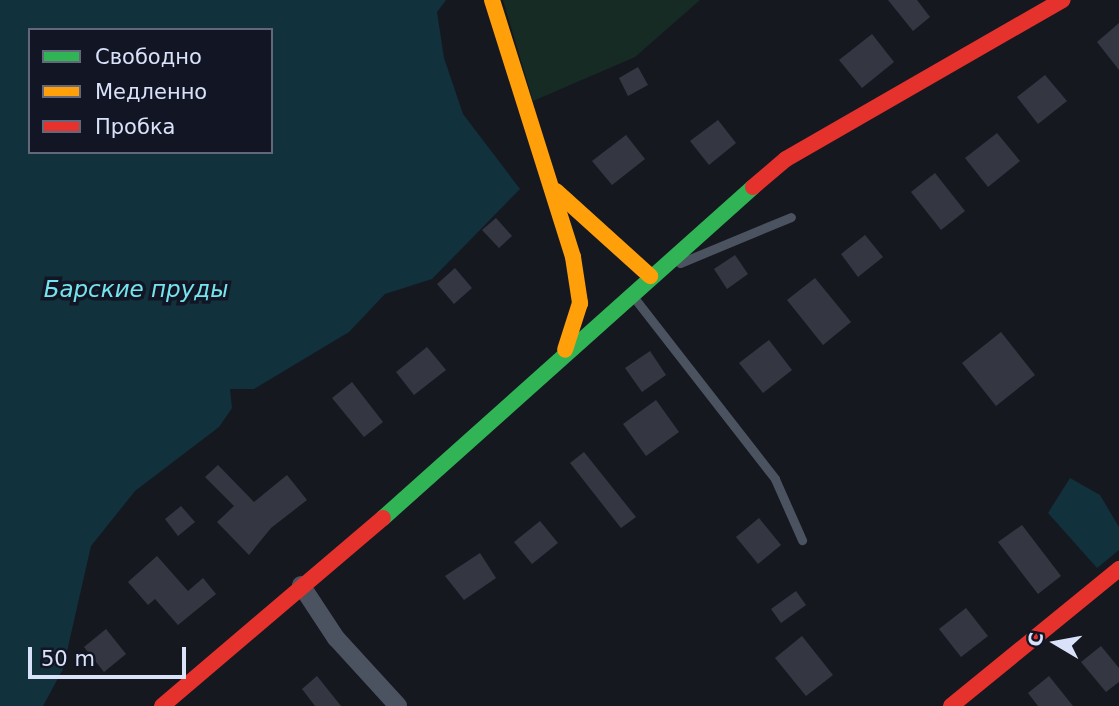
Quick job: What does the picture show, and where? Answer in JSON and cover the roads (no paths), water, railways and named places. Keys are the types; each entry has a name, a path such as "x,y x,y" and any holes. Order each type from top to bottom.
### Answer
{"street":[{"path":"492,0 556,191 580,303 564,352"},
{"path":"162,706 293,587 361,537 564,352 786,159 1062,0"},
{"path":"556,191 650,276"},
{"path":"580,303 608,313"},
{"path":"955,705 1119,569"},
{"path":"293,587 398,706"}],"lane":[{"path":"650,276 791,217"},
{"path":"631,294 775,479 802,540"}],"water":[{"name":"Барские пруды","path":"0,0 446,0 437,12 444,58 463,114 520,189 432,279 385,294 349,332 254,389 230,389 232,408 219,427 135,491 91,546 63,669 43,706 0,706"},
{"path":"1070,478 1100,495 1119,527 1119,550 1097,568 1048,513"}]}
